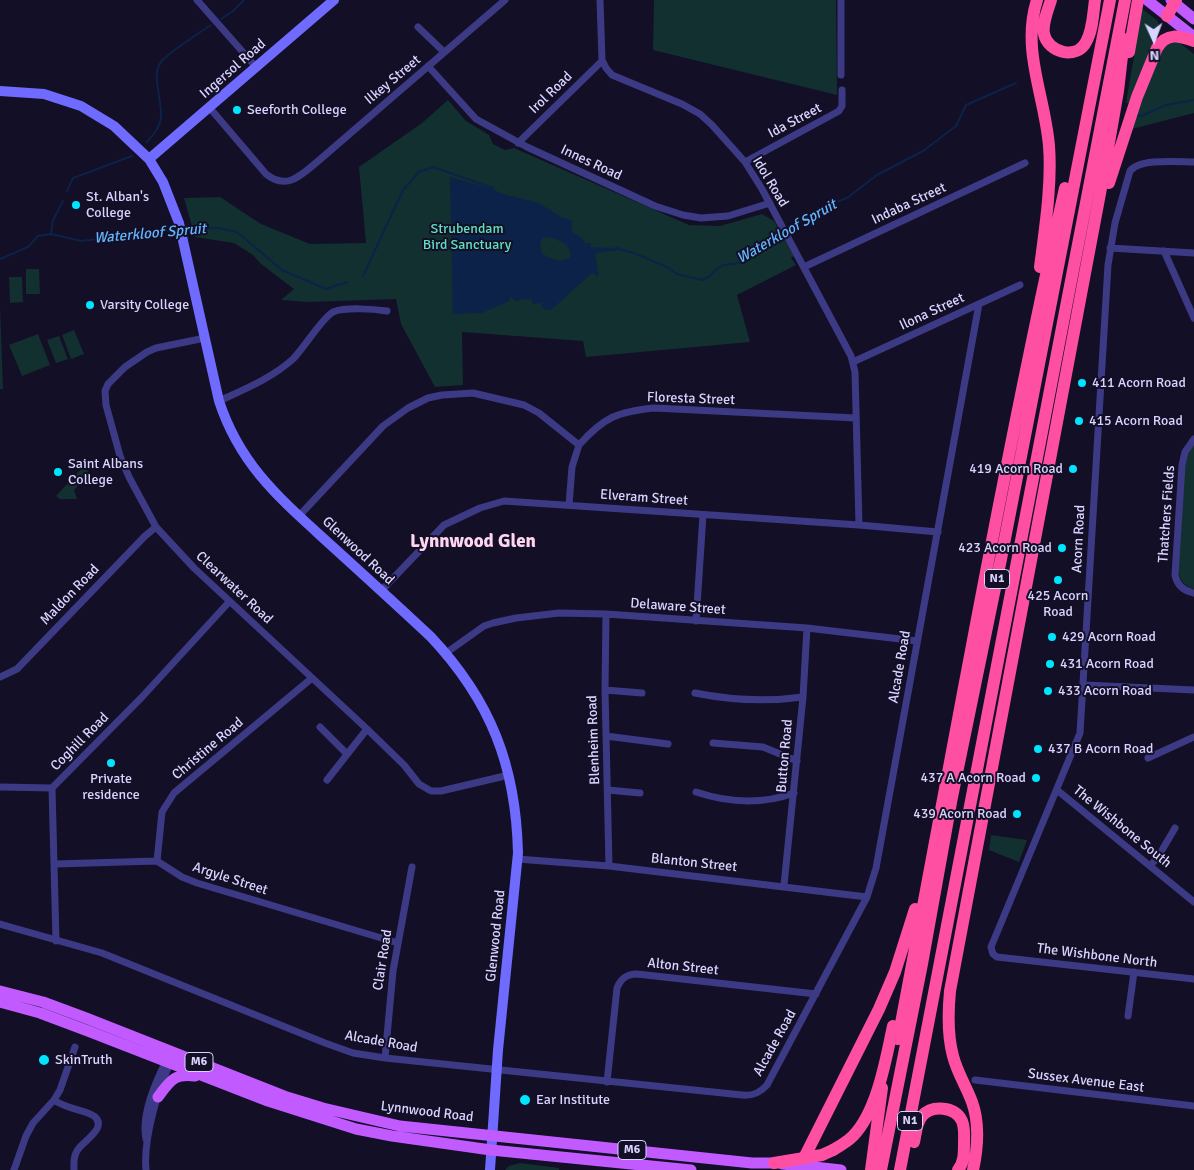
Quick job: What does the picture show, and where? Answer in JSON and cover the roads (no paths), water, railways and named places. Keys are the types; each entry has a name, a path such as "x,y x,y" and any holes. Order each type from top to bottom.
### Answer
{"highway":[{"path":"1033,331 1050,164 1048,135 1030,41 1033,12 1037,0"},
{"path":"1051,0 1045,21 1044,34 1049,45 1063,52 1076,51 1086,43 1095,0"},
{"name":"N1","path":"882,1164 920,973 952,797 1110,0"},
{"path":"1105,169 1120,110 1138,0"},
{"path":"973,1170 978,1145 978,1124 973,1103 953,1056 948,1034 950,990 1105,169 1122,65 1125,1"},
{"name":"N1","path":"900,1170 1125,1"},
{"path":"1167,16 1174,1"},
{"path":"1087,263 1094,246 1109,183 1129,120 1157,48 1161,41 1170,36 1194,42"},
{"path":"882,1164 887,1096 1033,331 1071,162 1099,56"},
{"path":"797,1170 879,1009 895,972 919,896 943,795"},
{"path":"917,1080 970,888"},
{"path":"775,1166 822,1156 852,1137 864,1121 869,1112 884,1065 897,1004 924,900"},
{"path":"871,1170 880,1115 884,1065"},
{"path":"909,1170 918,1122 926,1112 938,1108 947,1109 957,1115 962,1123 964,1130 964,1152 958,1170"}],"main road":[{"path":"1147,0 1194,37"},
{"path":"1174,1 1194,19"},
{"name":"Lynnwood Road","path":"0,991 43,1002 86,1018 171,1057 210,1079 268,1101 356,1129 491,1150 652,1168 689,1170"},
{"name":"Lynnwood Road","path":"0,1002 40,1013 287,1097 400,1126 752,1162 775,1166 841,1170"},
{"path":"158,1097 169,1082 176,1077 190,1076 210,1079"},
{"path":"492,1135 502,1140 621,1156 689,1170"}],"street":[{"path":"197,0 256,67"},
{"name":"Ingersol Road","path":"149,159 334,0"},
{"name":"Ilkey Street","path":"209,107 266,174 276,180 289,182 307,170 428,66 496,3 505,0"},
{"path":"600,0 602,61"},
{"path":"841,0 841,75"},
{"path":"418,27 444,52"},
{"name":"Irol Road","path":"518,142 602,61"},
{"name":"Idol Road","path":"602,61 612,75 678,102 700,114 745,162 770,203 853,362 855,372 859,525"},
{"name":"Innes Road","path":"428,66 473,117 518,142 643,200 683,216 698,218 718,218 770,203"},
{"name":"Ida Street","path":"745,162 839,111 842,106 842,90"},
{"name":"Glenwood Road","path":"0,91 44,94 81,106 114,126 149,159 163,182 179,223 219,401 228,426 247,460 263,480 300,516 446,653 477,695 500,743 509,774 517,825 517,859 496,1070 490,1170"},
{"name":"Acorn Road","path":"997,957 992,952 992,943 1080,733 1106,285 1115,223 1132,168 1139,164 1147,163 1194,162"},
{"name":"Indaba Street","path":"804,267 1025,163"},
{"path":"1110,248 1194,253"},
{"path":"1164,251 1194,318"},
{"name":"Ilona Street","path":"853,362 1020,285"},
{"name":"Alcade Road","path":"0,924 102,953 325,1043 353,1052 386,1058 607,1082 754,1095 767,1085 816,994 867,896 876,868 979,304"},
{"path":"219,401 280,369 294,358 325,320 334,312 348,310 387,311"},
{"name":"Clearwater Road","path":"205,338 156,348 143,354 113,376 105,389 106,404 120,456 156,527 229,602 404,765 419,784 431,791 441,791 509,774"},
{"path":"300,516 383,426 408,408 428,398 451,394 478,394 524,405 540,413 579,445 572,467 569,505"},
{"name":"Floresta Street","path":"579,445 609,418 621,413 654,408 856,418"},
{"name":"Thatchers Fields","path":"1194,439 1183,459 1175,575 1179,586 1194,598"},
{"name":"Elveram Street","path":"381,591 441,527 491,504 504,501 938,532"},
{"path":"696,621 703,515"},
{"name":"Maldon Road","path":"0,676 17,669 145,536 156,527"},
{"path":"1185,590 1194,593"},
{"name":"Coghill Road","path":"56,941 52,788 142,697 229,602"},
{"name":"Delaware Street","path":"446,653 484,626 544,614 606,614 807,628 917,641"},
{"name":"Blenheim Road","path":"606,614 605,690 609,866"},
{"name":"Button Road","path":"784,885 803,696 807,628"},
{"name":"Christine Road","path":"158,861 162,812 174,794 312,678"},
{"path":"1084,685 1194,690"},
{"path":"605,690 642,693"},
{"path":"694,693 741,700 789,699 803,696"},
{"path":"320,727 347,754"},
{"path":"327,780 367,730"},
{"path":"606,736 668,744"},
{"path":"1148,758 1194,737"},
{"path":"713,743 763,748 797,761"},
{"path":"0,787 52,788"},
{"path":"608,790 640,793"},
{"name":"The Wishbone South","path":"1056,790 1194,902"},
{"path":"696,792 744,802 780,798 794,793"},
{"path":"1150,866 1158,857 1175,828"},
{"name":"Blanton Street","path":"517,859 609,866 867,896"},
{"path":"55,864 158,861"},
{"name":"Argyle Street","path":"158,861 182,877 197,883 398,943"},
{"name":"Clair Road","path":"386,1058 390,994 412,867"},
{"name":"The Wishbone North","path":"997,957 1194,979"},
{"path":"1128,1016 1134,972"},
{"name":"Alton Street","path":"607,1082 617,988 622,979 627,975 637,974 816,994"},
{"path":"14,1170 26,1136 33,1123 54,1100 60,1090 75,1047"},
{"path":"146,1139 171,1057"},
{"path":"146,1170 144,1126 148,1106 171,1057"},
{"name":"Sussex Avenue East","path":"975,1080 1194,1106"},
{"path":"54,1100 61,1105 93,1115 97,1121 98,1125 94,1134 76,1152 74,1170"}],"water":[{"path":"450,177 539,203 562,218 572,221 572,232 583,239 586,244 591,242 590,247 619,247 619,250 595,253 599,277 592,273 551,310 541,307 540,303 533,304 531,299 525,300 521,298 520,301 516,301 511,297 509,301 482,313 453,314","holes":["550,237 564,243 568,247 571,255 569,258 555,260 542,253 540,244 543,238"]}],"waterway":[{"path":"221,19 244,0"},
{"path":"147,142 161,120 157,80 158,67 170,53 211,25"},
{"name":"Waterkloof Spruit","path":"766,245 826,206 847,198 877,175 923,151 956,126 966,105 1016,83"},
{"path":"1136,115 1141,116 1166,105 1194,100"},
{"path":"67,191 73,178 132,156"},
{"name":"Waterkloof Spruit","path":"363,276 403,190 419,172 433,167 493,188"},
{"path":"51,234 53,220 63,201"},
{"name":"Waterkloof Spruit","path":"184,230 218,228 237,232 282,270 326,289 347,282"},
{"name":"Waterkloof Spruit","path":"0,259 28,247 38,236 51,234 81,241 176,230"},
{"name":"Waterkloof Spruit","path":"619,249 634,253 669,268 677,274 702,280 709,277 723,265 741,263 756,253"}],"place":[{"name":"Seeforth College","path":"237,110"},
{"name":"St. Alban's College","path":"76,205"},
{"name":"Varsity College","path":"90,305"},
{"name":"411 Acorn Road","path":"1082,383"},
{"name":"415 Acorn Road","path":"1079,421"},
{"name":"419 Acorn Road","path":"1073,469"},
{"name":"Saint Albans College","path":"58,472"},
{"name":"423 Acorn Road","path":"1062,548"},
{"name":"425 Acorn Road","path":"1058,580"},
{"name":"429 Acorn Road","path":"1052,637"},
{"name":"431 Acorn Road","path":"1050,664"},
{"name":"433 Acorn Road","path":"1048,691"},
{"name":"437 B Acorn Road","path":"1038,749"},
{"name":"Private residence","path":"111,763"},
{"name":"437 A Acorn Road","path":"1036,778"},
{"name":"439 Acorn Road","path":"1017,814"},
{"name":"SkinTruth","path":"44,1060"},
{"name":"Ear Institute","path":"525,1100"}],"district":[{"name":"Lynnwood Glen","path":"473,542"}],"park label":[{"name":"Strubendam Bird Sanctuary","path":"467,237"}]}
